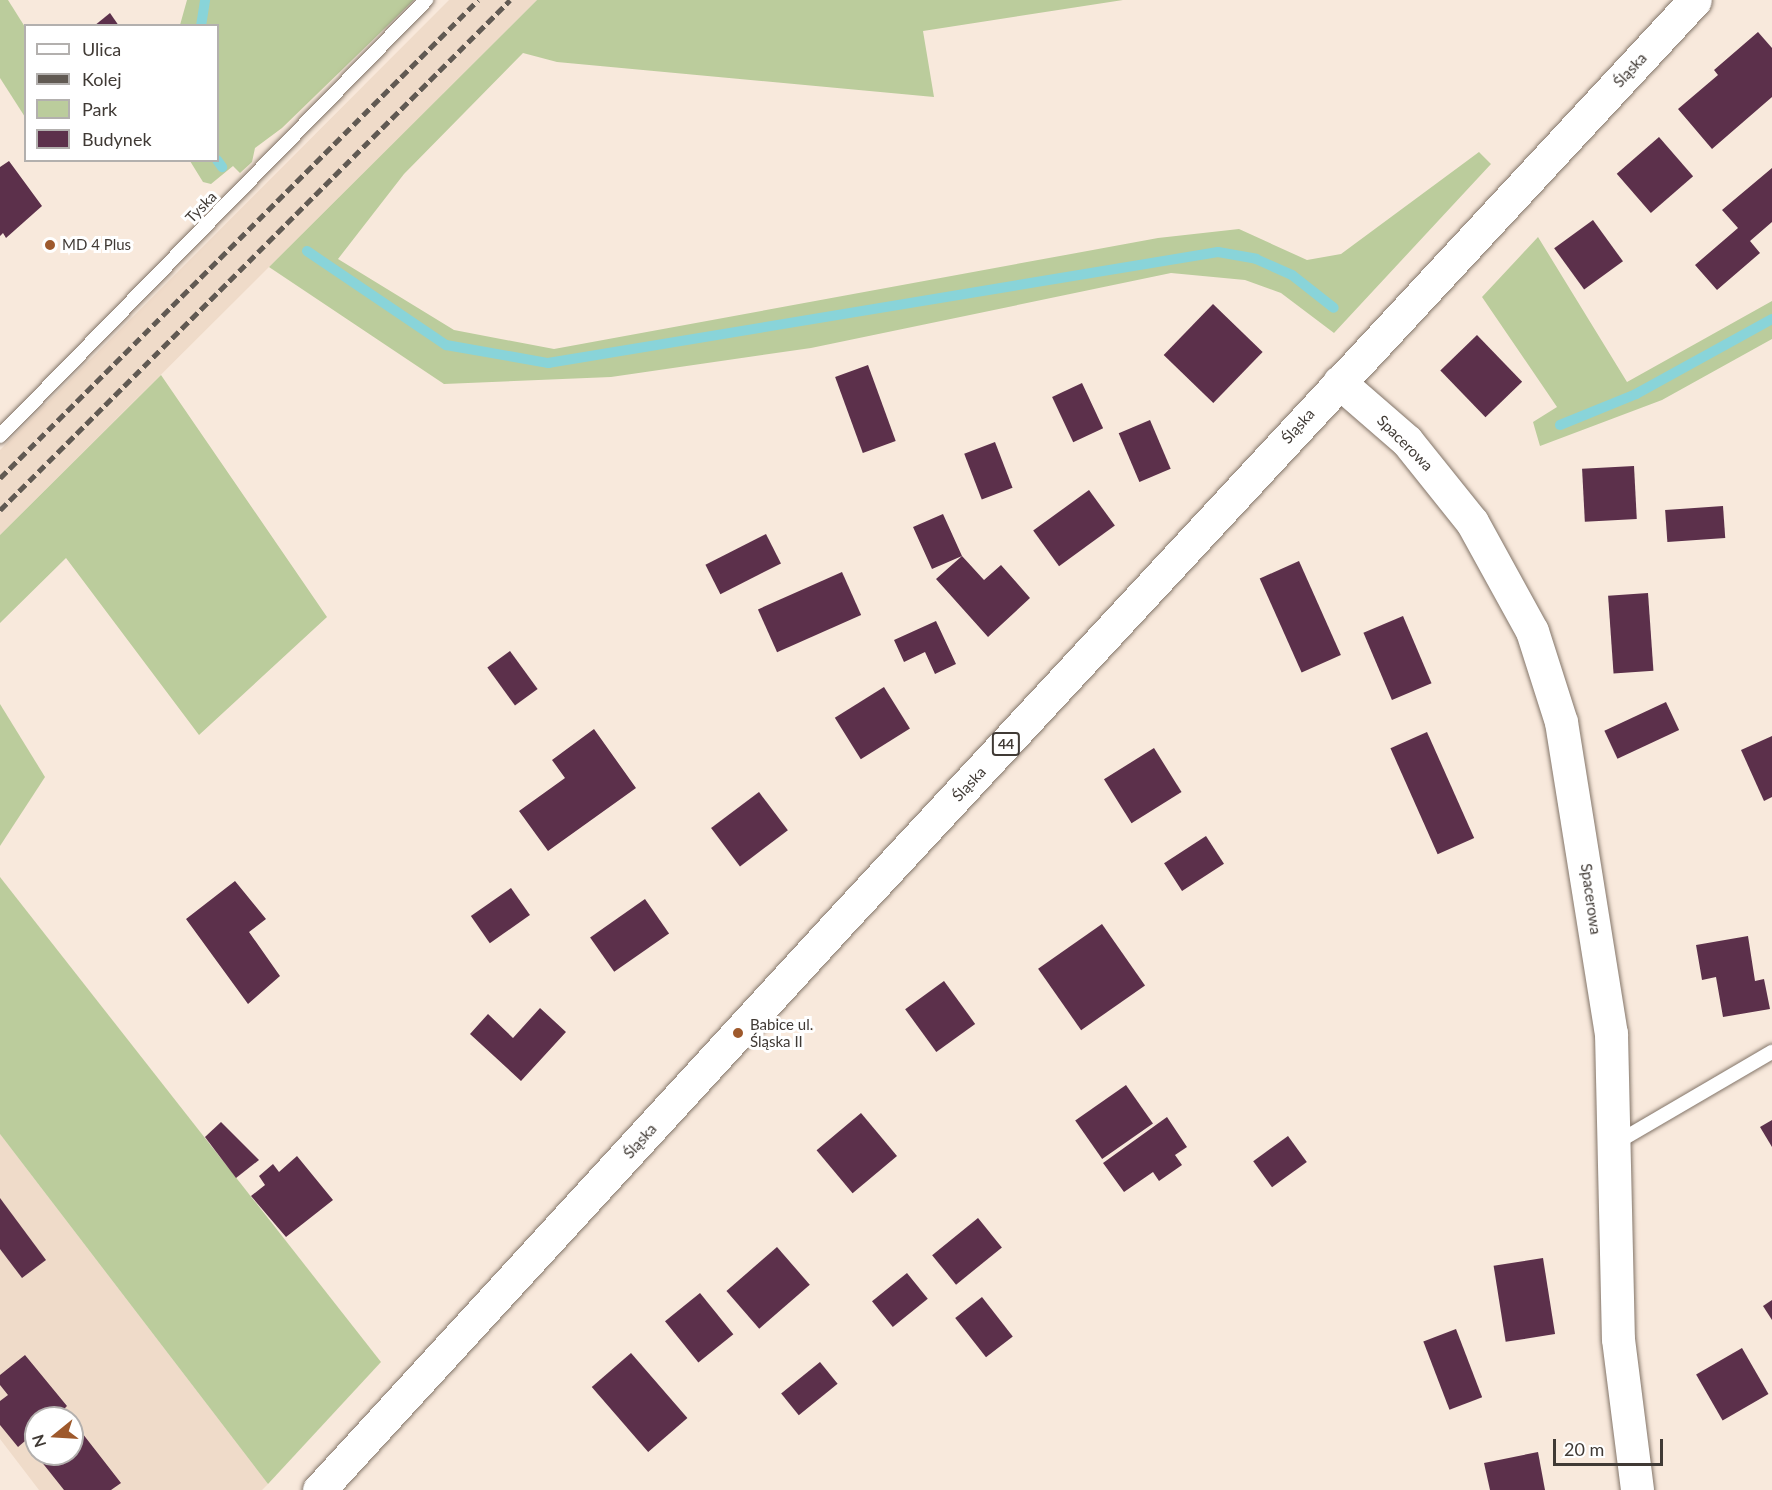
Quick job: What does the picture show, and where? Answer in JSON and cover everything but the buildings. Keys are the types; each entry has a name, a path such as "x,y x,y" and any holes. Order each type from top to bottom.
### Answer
{"main road":[{"name":"Śląska","path":"319,1490 1339,382 1695,0"},
{"name":"Spacerowa","path":"1339,382 1407,441 1466,514 1521,606 1543,659 1568,747 1613,1057 1618,1339 1637,1490"}],"lane":[{"name":"Tyska","path":"0,436 426,0"},
{"path":"1615,1143 1772,1052"}],"shaded area":[{"path":"449,0 537,0 0,535 0,450"},
{"path":"0,1134 268,1484 262,1490 39,1490 0,1439"}],"green space":[{"path":"0,0 8,0 24,25 24,115 0,78"},
{"path":"187,0 414,0 282,128 255,148 252,162 240,173 233,166 211,184 203,182 191,162 219,162 219,24 180,24"},
{"path":"537,0 1123,0 923,31 934,97 557,62 523,53 404,174 338,259 454,330 554,349 1158,238 1239,229 1307,260 1341,254 1479,152 1491,164 1334,333 1281,293 1245,280 1171,273 811,348 611,377 444,384 269,267"},
{"path":"1538,237 1627,382 1772,301 1772,339 1662,400 1540,446 1533,422 1557,407 1482,297"},
{"path":"161,375 327,617 199,735 66,558 0,623 0,535"},
{"path":"0,704 45,777 0,846"},
{"path":"0,877 381,1362 268,1484 0,1134"}],"waterway":[{"path":"201,24 205,0"},
{"path":"218,162 222,167"},
{"path":"307,251 446,345 548,363 1218,252 1256,259 1292,275 1334,308"},
{"path":"1560,425 1636,394 1772,319"}],"railway":[{"path":"0,478 478,0"},
{"path":"0,510 510,0"}],"place":[{"name":"MD 4 Plus","path":"50,245"},
{"name":"Babice ul. Śląska II","path":"738,1033"}]}
